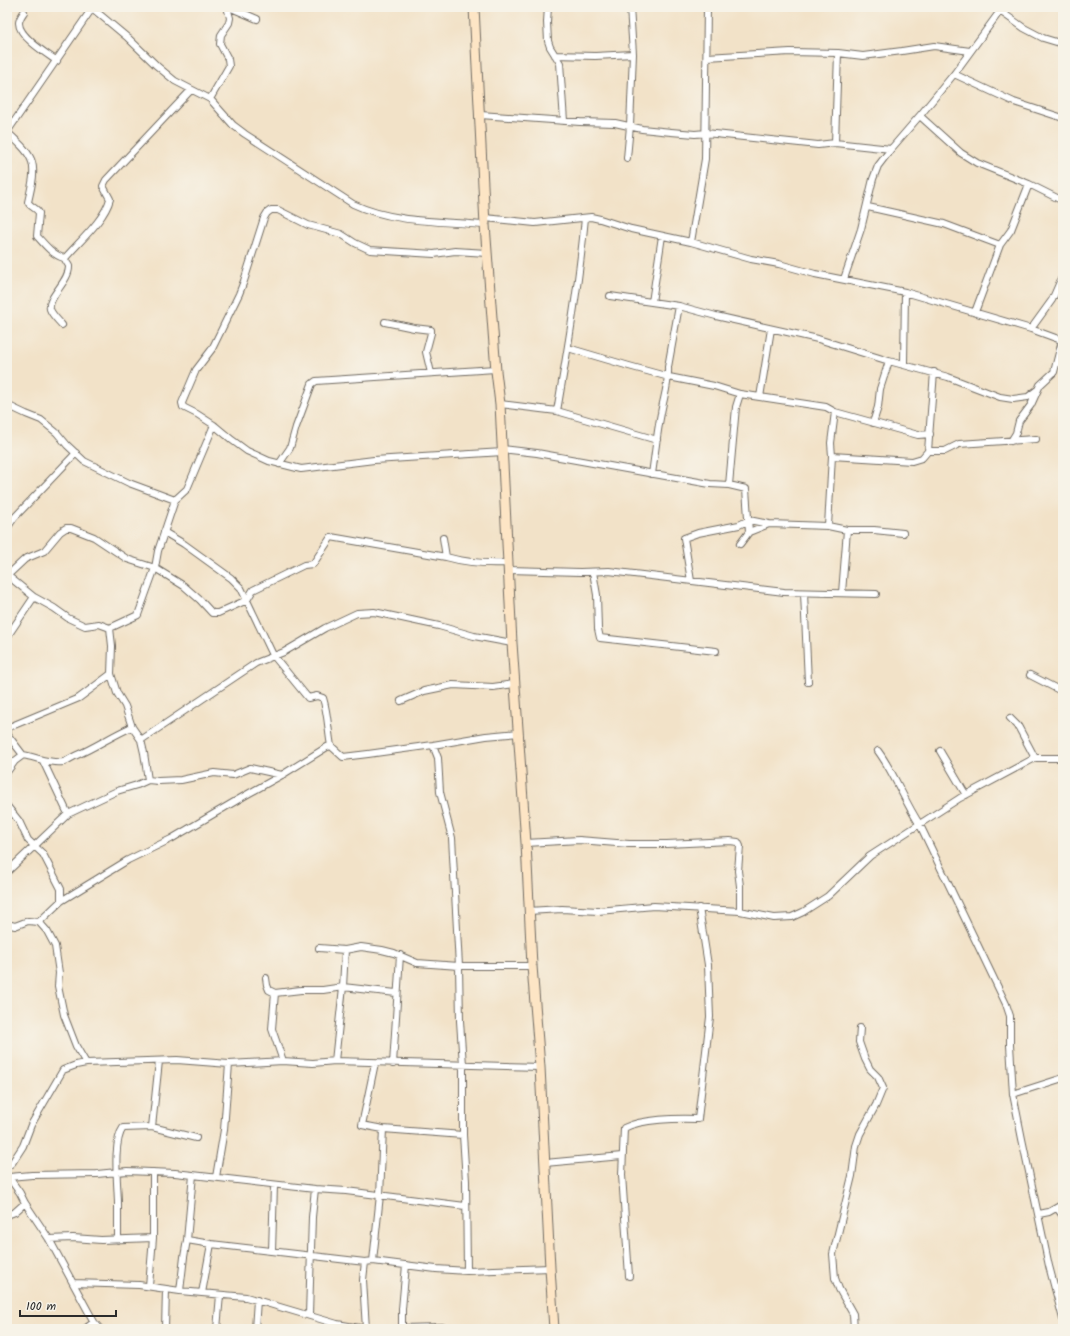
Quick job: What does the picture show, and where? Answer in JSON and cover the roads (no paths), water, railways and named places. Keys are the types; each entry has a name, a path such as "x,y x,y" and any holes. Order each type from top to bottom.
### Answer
{"main road":[{"path":"474,7 485,222 500,404 514,684 519,734 526,843 528,911 540,1067 554,1329"}],"street":[{"path":"228,7 256,19"},
{"path":"210,99 229,66 228,59 220,44 221,35 229,23 230,18 228,7"},
{"path":"548,7 548,41 560,63 562,72 564,121"},
{"path":"627,158 633,54 630,7"},
{"path":"691,242 705,159 708,7"},
{"path":"62,325 51,311 50,307 66,278 69,269 68,263 64,258 60,257 48,248 37,236 39,214 37,210 30,206 28,202 34,171 31,159 25,148 7,132 93,8 175,81 210,99 233,125 245,134 353,204 368,211 412,219 535,224 591,217 631,230 691,242 751,259 779,264 815,274 905,292 1062,338 1054,372 1028,397 1013,399 1000,396 934,372 889,361 818,339 679,306 610,296"},
{"path":"844,279 868,207 873,179 878,166 954,74 1002,9 1024,28 1043,38 1063,44"},
{"path":"24,12 19,22 19,27 22,32 29,40 57,61"},
{"path":"706,56 790,52 838,53 863,56 934,46 970,51"},
{"path":"834,143 838,53"},
{"path":"555,55 595,56 633,54"},
{"path":"954,74 1014,102 1063,118"},
{"path":"64,258 98,221 107,206 110,199 103,186 106,180 191,90"},
{"path":"480,115 615,123 695,134 706,133 818,145 834,143 891,149"},
{"path":"920,116 961,153 977,163 1028,184 1063,201"},
{"path":"974,312 1000,245 1011,230 1028,184"},
{"path":"868,207 944,224 1000,245"},
{"path":"487,253 455,251 434,254 370,250 341,234 308,225 278,210 271,210 267,213 239,294 212,349 196,370 182,403 183,407 214,425 248,451 280,464 301,469 374,460 502,451 537,453 710,484 729,485 746,489 749,532"},
{"path":"557,411 580,268 585,218"},
{"path":"652,302 662,236"},
{"path":"1031,329 1052,300 1063,275"},
{"path":"904,364 905,292"},
{"path":"652,474 679,306"},
{"path":"385,322 430,330 432,333 426,352 431,373"},
{"path":"760,397 771,329"},
{"path":"568,348 668,377 714,386 740,394 826,407 835,412 918,435 930,434"},
{"path":"872,423 878,407 880,389 889,361"},
{"path":"280,464 290,448 312,384 316,381 496,369"},
{"path":"832,456 912,461 922,458 928,451 934,372"},
{"path":"1011,441 1016,433 1019,421 1031,405 1037,390"},
{"path":"729,485 736,407 740,394"},
{"path":"500,404 557,411 657,440"},
{"path":"7,405 41,420 57,433 66,445 84,461 129,483 175,500"},
{"path":"828,526 832,456 831,443 835,412"},
{"path":"214,425 187,489 175,500 164,532 155,568 138,616 110,628 99,624 85,626 68,618 34,597 7,575 25,559 44,551 60,532 66,528 71,528 94,537 127,559 155,568 184,586 212,613 218,613 247,600 254,590 304,565 313,564 331,537 458,561 508,567 593,572 609,571 784,592 876,594"},
{"path":"928,451 945,451 958,444 1036,439"},
{"path":"7,528 14,518 76,453"},
{"path":"691,581 684,538 698,533 739,525 749,520 769,524 828,526 847,530 874,530 903,533"},
{"path":"740,544 749,532 769,524"},
{"path":"842,593 847,530"},
{"path":"164,532 184,544 231,578 241,588 273,655 308,698 317,696 323,698 327,711 331,746 343,756 433,745 486,736 519,734"},
{"path":"443,538 446,558"},
{"path":"593,572 600,638 716,651"},
{"path":"804,593 808,682"},
{"path":"7,637 34,597"},
{"path":"141,740 256,663 273,655 284,652 325,628 357,613 374,612 439,626 474,636 512,643"},
{"path":"110,628 112,646 111,674 117,693 125,706 132,727 141,740 148,780"},
{"path":"7,728 79,698 111,674"},
{"path":"1030,675 1063,692"},
{"path":"401,701 424,691 453,685 493,687 514,684"},
{"path":"1010,718 1018,726 1035,758"},
{"path":"7,734 23,755 34,757 43,761 63,762 132,727"},
{"path":"433,745 438,758 440,792 452,838 463,1065 467,1271"},
{"path":"40,922 61,901 128,860 171,839 246,794 331,746"},
{"path":"878,751 899,785 910,810 920,825 1006,1004 1010,1016 1010,1045 1014,1094 1022,1139 1063,1319"},
{"path":"940,751 966,795"},
{"path":"7,772 15,761 23,755"},
{"path":"528,911 562,909 598,911 654,906 740,911 774,918 792,917 803,912 828,896 870,856 966,795 1035,758 1063,758"},
{"path":"43,761 68,814"},
{"path":"7,872 68,814 117,791 148,780 181,780 214,773 233,775 250,768 282,775"},
{"path":"7,806 19,821 28,840 43,854 61,889 61,901"},
{"path":"526,843 579,840 629,844 738,842 740,846 738,871 740,886 740,911"},
{"path":"629,1276 622,1175 624,1128 632,1124 682,1118 698,1119 710,1017 708,965 700,908"},
{"path":"7,924 15,926 28,921 40,922 47,931 54,946 59,972 58,986 64,1015 76,1046 86,1063"},
{"path":"319,948 345,950 361,947 382,950 400,955 418,963 459,966 532,966"},
{"path":"335,1061 343,987 345,950"},
{"path":"393,1064 396,993 400,955"},
{"path":"266,978 269,990 275,993 301,990 323,990 343,987 396,993"},
{"path":"275,993 272,1030 283,1060"},
{"path":"854,1329 853,1314 839,1289 833,1264 833,1254 852,1176 856,1146 860,1134 876,1105 883,1088 878,1077 870,1069 865,1059 859,1042 860,1028"},
{"path":"7,1167 23,1146 32,1125 63,1070 86,1063 182,1060 229,1064 283,1060 313,1063 335,1061 393,1064 540,1067"},
{"path":"152,1127 159,1061"},
{"path":"375,1063 362,1125 383,1129 464,1135"},
{"path":"216,1177 224,1130 229,1064"},
{"path":"1014,1094 1063,1078"},
{"path":"118,1240 116,1172 118,1141 120,1132 123,1128 152,1127 196,1138"},
{"path":"373,1261 380,1195 383,1129"},
{"path":"544,1163 622,1156"},
{"path":"8,1176 127,1171 153,1172 346,1191 465,1206"},
{"path":"149,1286 153,1238 153,1172"},
{"path":"180,1291 194,1175"},
{"path":"8,1176 20,1192 25,1203 49,1239 94,1322 100,1329"},
{"path":"272,1251 274,1185"},
{"path":"309,1315 314,1189"},
{"path":"7,1215 14,1212 25,1203"},
{"path":"1039,1214 1049,1212 1063,1204"},
{"path":"1057,1208 1063,1216"},
{"path":"49,1239 73,1238 118,1240 153,1238"},
{"path":"187,1240 311,1256 365,1262 373,1261 436,1269 467,1271 550,1268"},
{"path":"202,1293 211,1244"},
{"path":"365,1262 363,1280 366,1329"},
{"path":"402,1328 402,1309 406,1265"},
{"path":"73,1283 149,1286 180,1291 246,1297 337,1324 366,1329 442,1327"},
{"path":"165,1329 166,1289"},
{"path":"217,1329 220,1295"},
{"path":"255,1329 257,1300"},
{"path":"85,1329 94,1322"}]}
